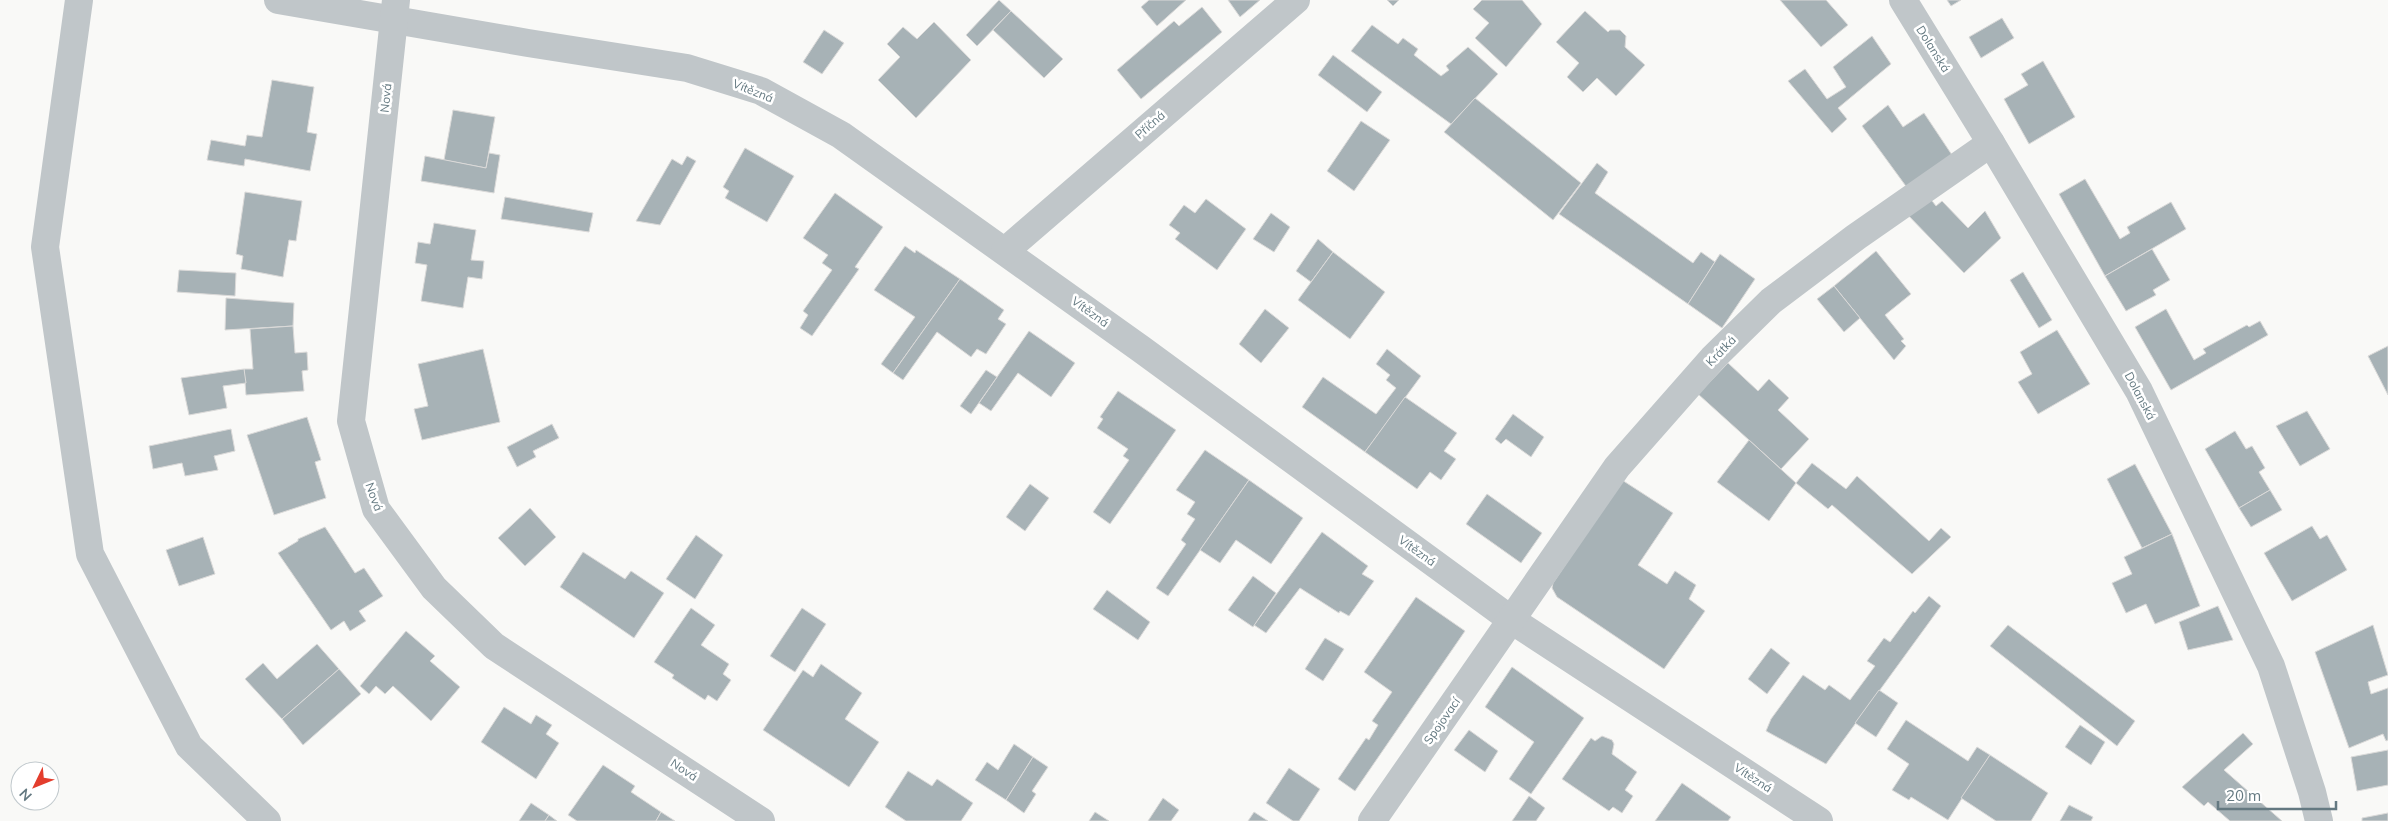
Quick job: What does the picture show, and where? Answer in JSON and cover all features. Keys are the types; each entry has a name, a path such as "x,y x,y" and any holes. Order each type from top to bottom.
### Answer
{"street":[{"path":"79,0 45,247 90,554 189,746 266,821"},
{"name":"Vítězná","path":"278,0 395,10 687,68 760,91 841,135 1005,251 1513,621 1819,821"},
{"name":"Příčná","path":"1005,251 1296,0"},
{"name":"Dolanská","path":"1903,0 2139,391 2259,639 2274,675 2312,792 2319,821"},
{"name":"Nová","path":"395,10 351,420 376,509 434,588 494,646 761,821"},
{"name":"Krátká","path":"1513,621 1617,467 1713,358 1772,301 1856,237 1991,143"},
{"name":"Spojovací","path":"1372,821 1513,621"}],"building":[{"path":"999,0 1011,11 977,46 966,35"},
{"path":"1149,0 1186,0 1157,26 1141,7"},
{"path":"1228,0 1260,0 1240,17"},
{"path":"1387,0 1399,0 1393,6"},
{"path":"1482,0 1522,0 1542,24 1506,67 1475,38 1489,23 1473,9"},
{"path":"1780,0 1826,0 1848,25 1821,47"},
{"path":"1947,0 1961,0 1951,6"},
{"path":"1202,7 1222,32 1141,99 1117,70 1174,21 1179,26"},
{"path":"1011,11 1063,59 1044,78 993,30"},
{"path":"1585,11 1608,32 1610,30 1620,30 1626,36 1625,47 1645,65 1616,96 1597,78 1583,92 1567,77 1579,63 1556,42"},
{"path":"2002,18 2014,38 1981,58 1969,37"},
{"path":"934,22 971,60 916,118 878,80 900,57 887,44 903,27 917,39"},
{"path":"1372,25 1398,44 1403,38 1418,49 1414,55 1441,76 1449,70 1446,66 1468,47 1498,74 1451,124 1351,51"},
{"path":"824,30 844,43 822,74 803,62"},
{"path":"1872,36 1891,64 1838,108 1847,119 1832,133 1788,81 1805,69 1827,99 1846,87 1833,67"},
{"path":"1333,55 1382,92 1367,112 1318,75"},
{"path":"2043,61 2075,117 2029,144 2004,99 2028,85 2021,74"},
{"path":"272,80 314,87 307,132 317,134 310,171 245,159 244,166 207,160 211,140 245,146 247,135 262,137"},
{"path":"1475,98 1581,183 1553,220 1444,132"},
{"path":"1888,105 1903,127 1924,113 1952,155 1908,189 1862,126"},
{"path":"453,110 495,117 486,168 444,160"},
{"path":"1361,121 1390,140 1354,191 1327,171"},
{"path":"745,148 794,176 767,222 725,198 729,191 723,187"},
{"path":"489,153 500,155 494,193 421,181 425,156 486,168"},
{"path":"687,156 696,161 660,225 636,221 672,159 682,165"},
{"path":"1597,163 1608,172 1595,193 1693,263 1701,252 1715,262 1688,304 1559,214"},
{"path":"2085,179 2120,239 2130,233 2127,227 2171,202 2186,229 2105,276 2059,194"},
{"path":"245,192 302,201 296,241 289,240 283,277 241,269 243,256 236,254"},
{"path":"835,193 883,227 855,267 859,269 812,336 800,328 808,315 803,311 832,270 822,263 828,255 803,238"},
{"path":"1926,193 1936,206 1942,201 1968,228 1985,211 2001,238 1964,273 1904,211"},
{"path":"505,197 593,213 589,232 501,219"},
{"path":"1206,199 1246,229 1217,270 1175,239 1180,233 1169,225 1184,205 1195,213"},
{"path":"1271,213 1290,227 1274,252 1253,239"},
{"path":"434,223 476,230 471,260 484,261 482,279 468,277 463,308 421,301 427,265 415,263 418,242 430,244"},
{"path":"1318,239 1333,252 1311,282 1296,271"},
{"path":"905,246 915,253 916,250 960,279 893,373 881,364 915,317 874,290"},
{"path":"2152,249 2170,280 2153,290 2156,295 2126,311 2105,276"},
{"path":"1876,251 1911,294 1885,315 1904,339 1901,341 1906,346 1894,360 1834,286"},
{"path":"1333,252 1385,292 1350,339 1298,300"},
{"path":"1720,254 1755,279 1722,328 1688,304"},
{"path":"179,270 236,273 235,296 177,292"},
{"path":"2023,272 2052,320 2039,328 2010,280"},
{"path":"960,279 1004,310 998,319 1006,324 986,354 977,349 971,357 937,332 903,380 893,373"},
{"path":"1834,286 1860,318 1844,332 1817,299"},
{"path":"226,298 294,303 293,326 225,330"},
{"path":"1265,309 1289,328 1261,363 1239,344"},
{"path":"2166,309 2194,360 2206,353 2203,349 2247,325 2249,327 2260,321 2268,335 2171,390 2135,327"},
{"path":"293,326 295,353 307,352 308,370 302,371 304,391 246,395 244,369 253,369 250,329"},
{"path":"2057,330 2090,384 2038,414 2018,382 2032,374 2020,352"},
{"path":"1029,331 1075,363 1051,397 1018,373 991,411 979,403"},
{"path":"2388,346 2388,395 2368,356"},
{"path":"483,349 500,422 422,440 414,409 428,406 418,364"},
{"path":"1387,349 1421,376 1365,452 1302,407 1323,377 1376,414 1396,388 1386,380 1390,375 1376,364"},
{"path":"1728,363 1758,391 1769,379 1789,398 1778,410 1809,439 1781,469 1698,394"},
{"path":"244,369 246,383 223,386 227,408 189,415 181,378"},
{"path":"986,370 997,377 971,414 960,406"},
{"path":"1118,391 1176,430 1110,524 1093,512 1129,460 1123,456 1128,449 1097,428 1103,419 1100,417"},
{"path":"1405,397 1457,433 1444,451 1456,459 1441,480 1430,472 1417,489 1365,452"},
{"path":"2307,411 2330,449 2300,466 2276,426"},
{"path":"1513,414 1544,437 1531,457 1506,439 1501,444 1495,439"},
{"path":"307,417 321,460 315,462 326,498 274,515 247,435"},
{"path":"552,424 559,438 533,451 536,457 517,467 507,447"},
{"path":"231,429 235,451 214,456 218,470 185,476 182,463 153,469 149,446"},
{"path":"2235,431 2246,449 2252,446 2265,468 2259,472 2270,490 2239,508 2205,449"},
{"path":"1749,440 1796,483 1769,521 1717,482"},
{"path":"1205,450 1249,480 1168,596 1156,588 1186,544 1181,540 1195,519 1187,514 1195,502 1176,490"},
{"path":"1812,463 1846,489 1857,476 1929,541 1941,528 1951,537 1912,574 1832,505 1828,509 1796,483"},
{"path":"2135,464 2172,534 2142,548 2107,479"},
{"path":"1249,480 1303,518 1271,564 1236,540 1220,563 1200,550"},
{"path":"1622,480 1673,513 1638,565 1667,584 1675,571 1696,585 1689,599 1705,611 1664,669 1557,597 1552,588 1553,583"},
{"path":"1030,484 1049,498 1025,531 1006,517"},
{"path":"2270,490 2282,510 2251,527 2239,508"},
{"path":"1487,494 1542,533 1521,563 1466,524"},
{"path":"530,508 556,537 525,566 498,538"},
{"path":"2312,526 2320,539 2327,535 2347,570 2292,601 2264,553"},
{"path":"325,527 355,573 364,568 383,596 359,611 366,621 350,631 344,621 331,630 278,553 298,541 298,539"},
{"path":"1322,532 1368,566 1362,574 1374,581 1349,616 1340,611 1339,613 1300,588 1266,633 1254,625"},
{"path":"2172,534 2200,606 2155,624 2146,604 2126,613 2112,583 2132,574 2124,557"},
{"path":"696,535 723,555 695,599 666,579"},
{"path":"203,537 215,574 179,586 166,550"},
{"path":"583,552 625,579 631,571 664,593 634,638 560,587"},
{"path":"1253,576 1276,593 1253,627 1228,610"},
{"path":"1107,590 1150,622 1138,640 1093,609"},
{"path":"1929,596 1941,606 1826,764 1766,731 1771,719 1803,675 1825,690 1829,685 1850,700 1875,666 1867,661 1884,638 1890,642 1913,611 1915,613"},
{"path":"1416,597 1465,631 1355,791 1338,779 1366,738 1369,740 1378,725 1372,721 1392,692 1364,672"},
{"path":"2218,606 2233,640 2188,650 2179,622"},
{"path":"691,608 715,625 701,645 729,664 723,674 731,680 717,701 708,695 705,700 672,678 674,675 654,662"},
{"path":"802,608 826,624 795,672 770,656"},
{"path":"2008,625 2135,721 2117,746 1990,646"},
{"path":"2373,625 2388,675 2368,682 2371,694 2388,688 2388,740 2386,741 2383,734 2349,748 2315,652"},
{"path":"406,631 435,656 430,661 460,687 431,721 393,686 385,694 376,686 369,694 360,686"},
{"path":"1325,638 1344,649 1323,681 1305,669"},
{"path":"317,644 339,669 282,719 245,679 263,663 277,679"},
{"path":"1771,648 1790,663 1767,694 1748,679"},
{"path":"821,664 862,693 845,719 879,742 849,787 763,730 803,670 813,677"},
{"path":"1512,667 1584,718 1531,794 1509,779 1534,742 1485,707"},
{"path":"339,669 361,694 303,745 282,719"},
{"path":"1879,690 1898,703 1876,737 1855,723"},
{"path":"504,707 531,724 536,715 552,725 546,734 559,743 536,779 481,742"},
{"path":"1906,720 1968,761 1977,747 1990,755 1948,820 1911,797 1909,800 1892,790 1909,764 1887,749"},
{"path":"2080,725 2105,742 2091,765 2065,747"},
{"path":"1469,730 1498,751 1485,772 1454,750"},
{"path":"2243,733 2253,744 2224,770 2282,821 2230,821 2208,802 2204,806 2182,787"},
{"path":"1602,736 1612,740 1614,744 1612,754 1637,772 1625,790 1633,796 1622,813 1613,807 1609,811 1562,779 1591,738 1595,741"},
{"path":"1014,744 1033,757 1006,800 975,780 987,762 998,770"},
{"path":"2388,750 2388,785 2357,791 2351,757"},
{"path":"1990,755 2048,793 2031,821 1996,821 1961,798"},
{"path":"1033,757 1048,767 1032,791 1036,794 1024,813 1006,800"},
{"path":"603,765 635,786 631,792 661,812 656,821 577,821 568,815"},
{"path":"1289,768 1320,789 1299,821 1293,821 1266,803"},
{"path":"908,771 932,786 937,779 973,803 961,821 906,821 885,807"},
{"path":"1682,783 1731,817 1728,821 1655,821"},
{"path":"1529,796 1545,808 1536,821 1512,821"},
{"path":"1163,798 1179,810 1171,821 1148,821"},
{"path":"531,803 549,815 545,821 519,821"},
{"path":"2069,805 2093,817 2091,821 2060,821"},
{"path":"661,812 675,821 656,821"},
{"path":"1095,812 1109,821 1089,821"},
{"path":"1254,812 1268,821 1248,821"},
{"path":"2388,813 2388,821 2362,821 2362,818"},
{"path":"549,815 557,821 545,821"}]}
